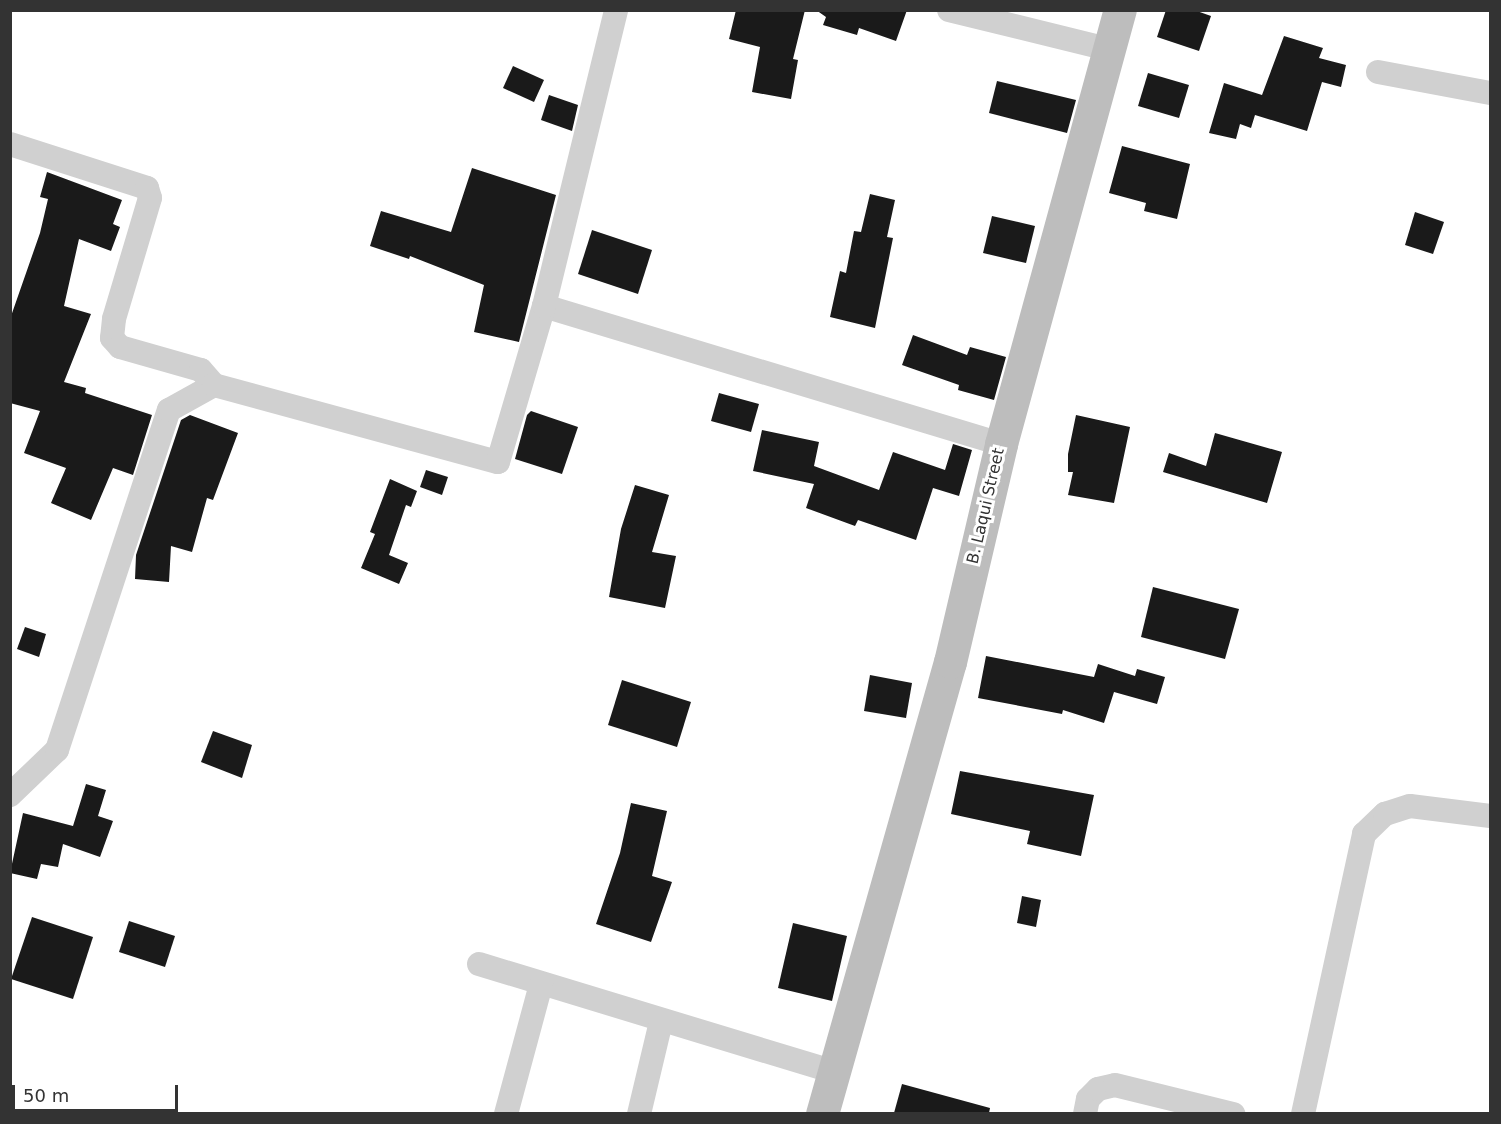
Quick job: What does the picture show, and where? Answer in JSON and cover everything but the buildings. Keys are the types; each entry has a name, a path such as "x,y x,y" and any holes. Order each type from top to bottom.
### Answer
{"main road":[{"name":"B. Laqui Street","path":"822,1113 950,662 1001,444 1120,10"}],"street":[{"path":"10,144 147,188 150,198 114,319 112,338 120,347 201,370 214,385 498,462 544,306 616,10"},
{"path":"949,10 1108,50"},
{"path":"1378,72 1491,93"},
{"path":"544,306 1001,444"},
{"path":"10,795 57,750 170,410 214,385"},
{"path":"1302,1113 1364,834 1385,814 1410,806 1491,816"},
{"path":"479,964 661,1022 834,1072"},
{"path":"506,1113 541,984"},
{"path":"639,1113 661,1022"},
{"path":"1085,1113 1088,1099 1098,1089 1115,1085 1233,1113"}]}
